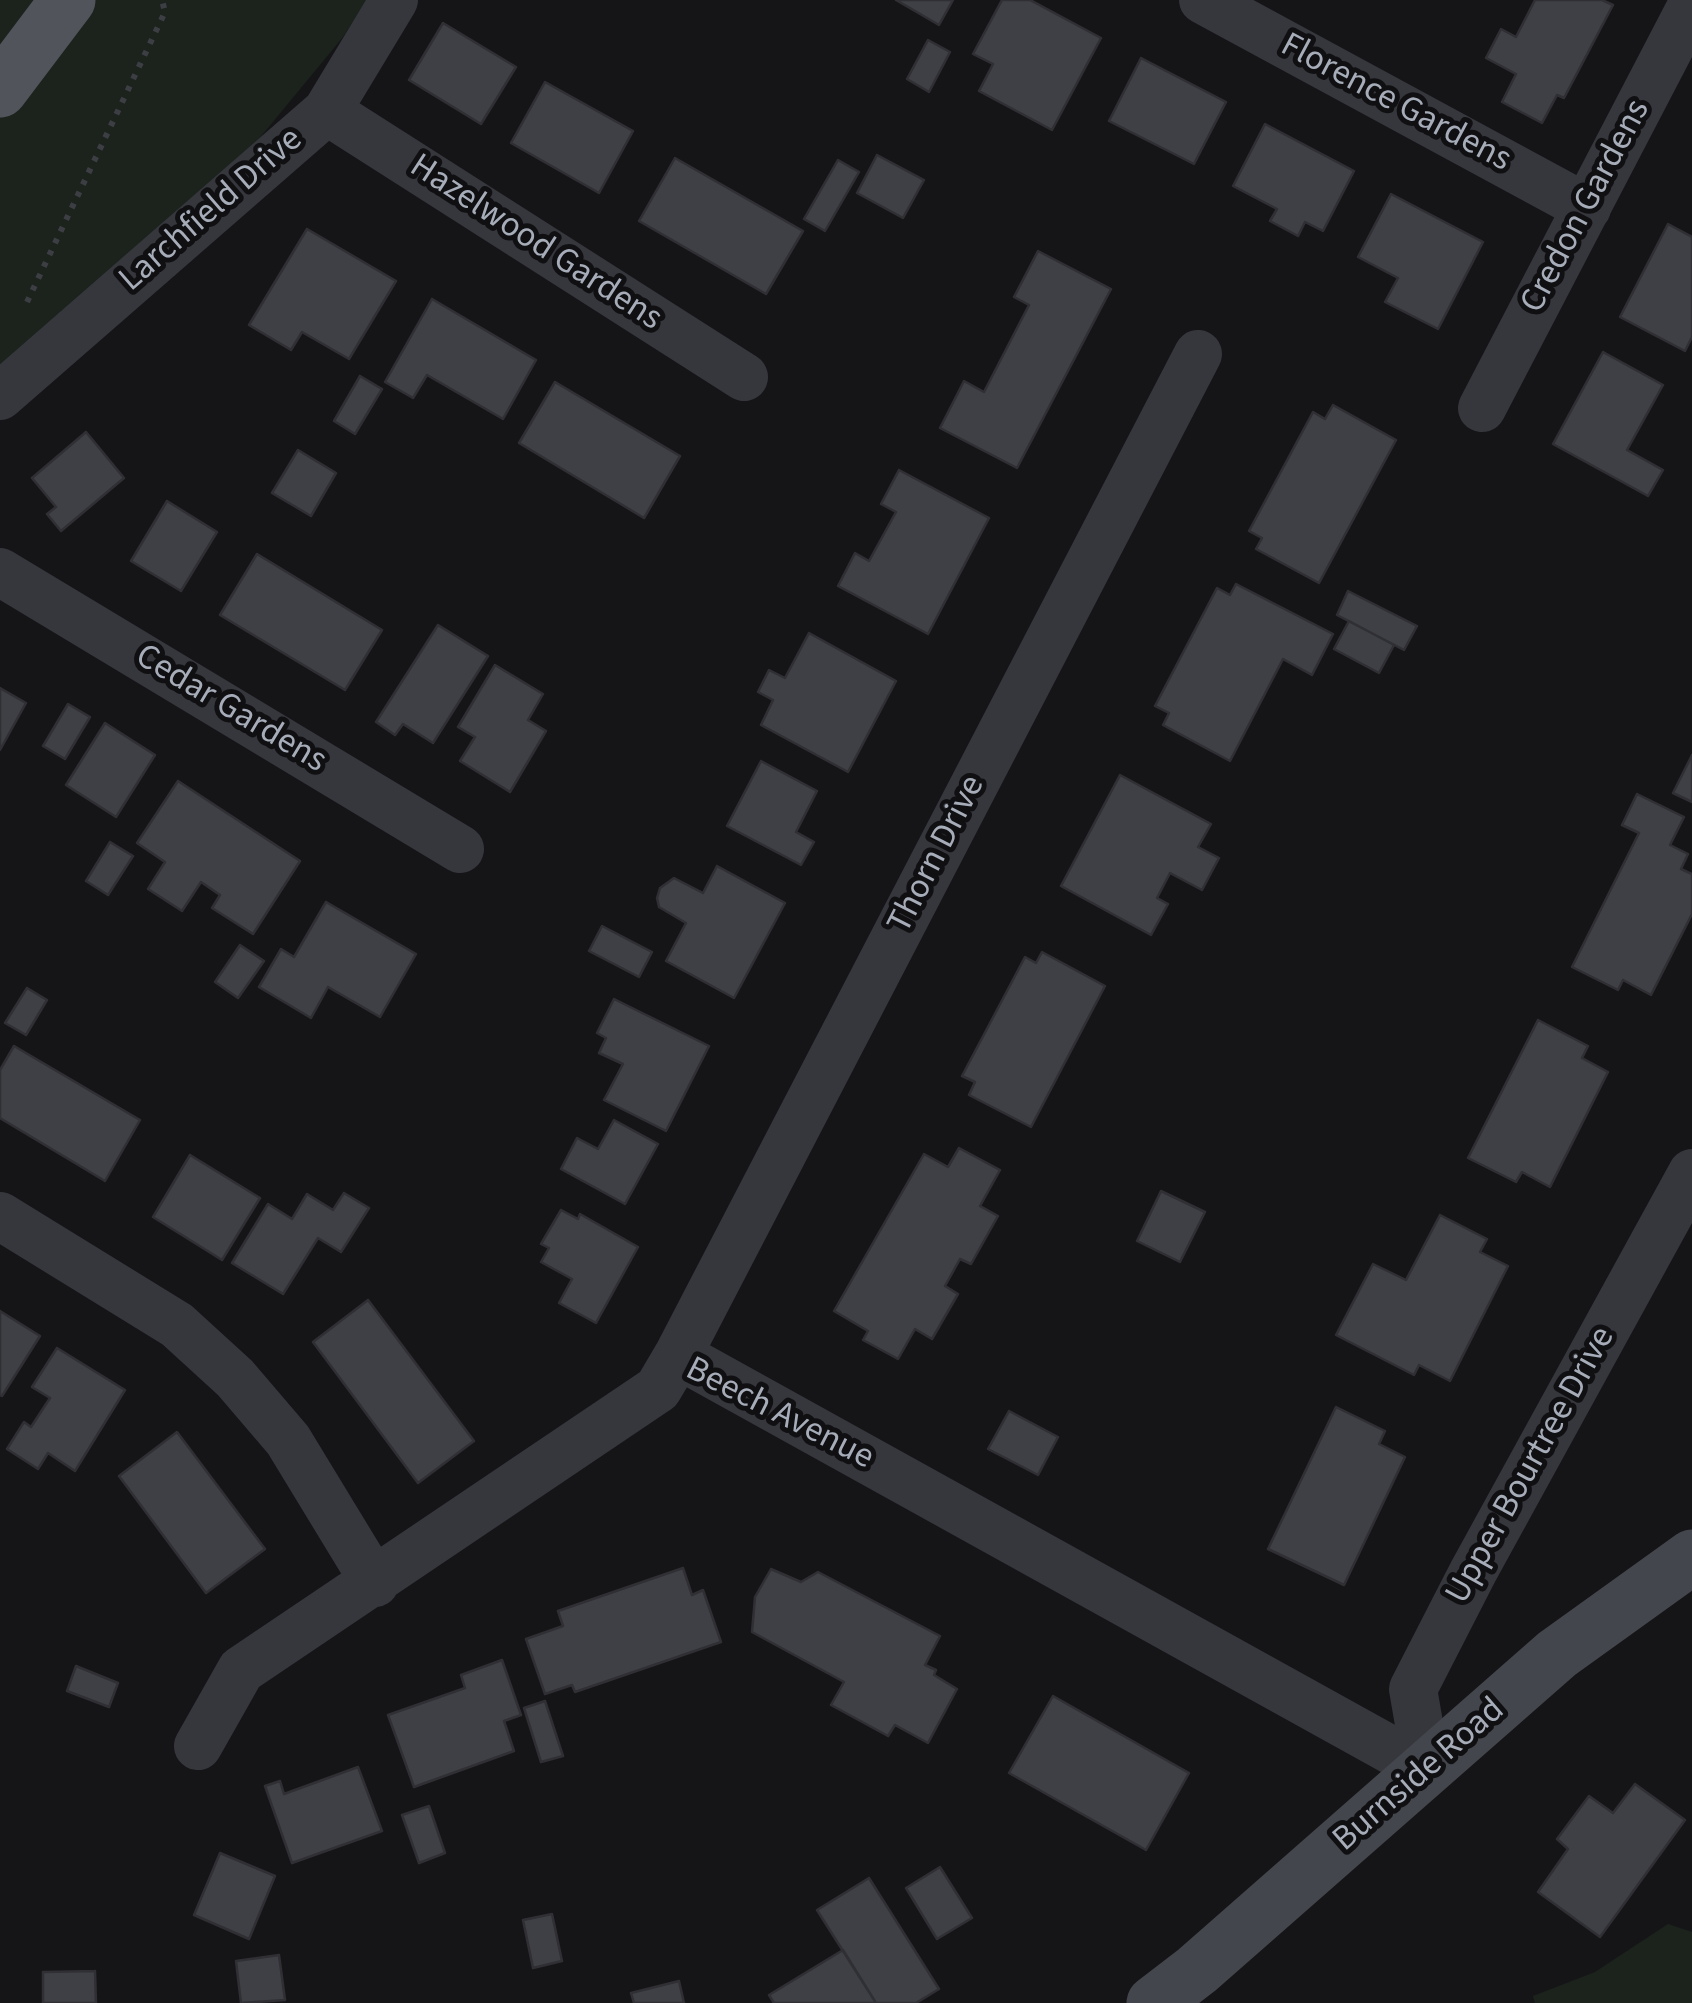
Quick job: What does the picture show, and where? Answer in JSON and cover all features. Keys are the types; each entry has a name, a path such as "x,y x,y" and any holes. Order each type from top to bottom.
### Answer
{"main road":[{"path":"0,90 68,0"}],"street":[{"name":"Larchfield Drive","path":"17,382 327,111 394,0"},
{"name":"Florence Gardens","path":"1203,0 1587,208"},
{"name":"Credon Gardens","path":"1482,408 1692,5"},
{"name":"Hazelwood Gardens","path":"327,111 744,377"},
{"name":"Thorn Drive","path":"678,1355 1198,354"},
{"name":"Cedar Gardens","path":"0,572 460,848"},
{"name":"Upper Bourtree Drive","path":"1427,1770 1414,1688 1473,1572 1692,1173"},
{"path":"0,1216 177,1325 235,1378 288,1440 376,1582"},
{"name":"Beech Avenue","path":"198,1746 241,1670 658,1388 678,1355 1427,1770"},
{"name":"Burnside Road","path":"1154,2003 1197,1970 1557,1654 1692,1557"}],"path":[{"path":"17,382 28,296 165,12 162,0"}],"shaded area":[{"path":"0,0 367,0 343,37 215,192 0,380"},
{"path":"1668,1924 1692,1932 1692,2003 1535,2003 1533,1996 1595,1972"}],"building":[{"path":"896,0 953,0 939,25"},
{"path":"1002,0 1030,0 1101,38 1052,130 979,91 993,64 973,54"},
{"path":"1535,0 1602,0 1613,5 1564,98 1557,95 1542,123 1502,102 1516,74 1486,58 1501,29 1516,37"},
{"path":"443,23 516,67 481,124 409,80"},
{"path":"928,40 950,52 929,92 907,79"},
{"path":"1141,58 1226,102 1194,164 1109,121"},
{"path":"545,82 633,131 599,193 511,143"},
{"path":"1265,124 1354,171 1323,231 1305,222 1298,236 1270,221 1277,209 1233,186"},
{"path":"877,155 924,180 903,218 857,193"},
{"path":"675,158 803,231 766,294 639,221"},
{"path":"838,160 859,172 825,231 804,219"},
{"path":"1391,194 1483,242 1438,329 1385,302 1398,278 1358,257"},
{"path":"1668,224 1692,237 1692,337 1685,351 1620,317"},
{"path":"307,229 396,281 349,359 302,332 291,350 249,325"},
{"path":"1038,251 1111,289 1017,468 940,428 964,381 984,392 1029,305 1014,297"},
{"path":"432,299 536,360 503,419 427,375 413,398 385,382"},
{"path":"1603,352 1663,385 1627,450 1663,470 1648,496 1553,444"},
{"path":"360,376 382,389 355,434 334,421"},
{"path":"555,382 680,456 644,518 519,443"},
{"path":"1333,405 1396,440 1319,583 1256,549 1262,538 1249,531 1313,412 1325,419"},
{"path":"86,432 124,478 61,531 47,514 56,507 32,478"},
{"path":"298,450 336,473 311,516 272,493"},
{"path":"899,470 989,518 928,634 838,586 855,553 869,561 896,512 881,504"},
{"path":"167,501 217,532 181,591 131,561"},
{"path":"257,554 382,630 345,690 220,615"},
{"path":"1236,584 1333,634 1312,675 1283,659 1230,761 1163,725 1169,713 1155,706 1217,588 1230,595"},
{"path":"1348,591 1417,626 1404,650 1337,615"},
{"path":"1349,621 1394,645 1379,673 1334,649"},
{"path":"438,625 488,656 433,743 403,724 395,735 376,722"},
{"path":"809,633 896,681 848,772 761,725 773,700 758,692 769,670 785,678"},
{"path":"495,665 543,694 528,720 546,731 510,792 460,761 475,737 458,727"},
{"path":"0,688 26,703 0,750"},
{"path":"68,704 90,717 65,759 43,746"},
{"path":"105,723 155,755 116,817 66,785"},
{"path":"1692,755 1692,802 1673,793"},
{"path":"761,761 817,791 796,832 814,842 801,865 727,826"},
{"path":"1120,775 1211,824 1198,847 1219,858 1202,890 1170,873 1157,898 1168,904 1151,935 1061,886"},
{"path":"178,781 300,861 253,934 212,908 220,895 201,882 182,911 148,889 165,862 137,843"},
{"path":"1637,794 1684,817 1670,845 1688,854 1681,869 1692,874 1692,914 1651,995 1623,980 1618,990 1572,967 1639,833 1622,825"},
{"path":"110,842 133,856 108,895 86,881"},
{"path":"717,866 785,903 734,998 666,961 686,923 659,907 657,898 660,888 674,878 703,893"},
{"path":"326,902 416,954 380,1017 328,987 311,1018 259,987 281,949 294,957"},
{"path":"602,926 652,952 639,977 589,951"},
{"path":"240,945 264,961 238,998 215,982"},
{"path":"1042,952 1105,986 1031,1127 969,1095 975,1082 962,1076 1025,957 1036,963"},
{"path":"27,988 47,1000 26,1035 5,1023"},
{"path":"614,999 709,1046 666,1131 604,1100 623,1064 599,1053 606,1038 597,1033"},
{"path":"1538,1020 1588,1046 1582,1058 1608,1072 1550,1187 1522,1172 1516,1182 1468,1158"},
{"path":"14,1046 140,1120 105,1181 0,1118 0,1070"},
{"path":"614,1120 658,1144 625,1204 561,1169 577,1138 598,1149"},
{"path":"959,1148 1000,1170 980,1206 998,1216 971,1264 960,1259 945,1286 958,1294 932,1339 915,1329 898,1359 863,1340 868,1331 834,1311 924,1154 948,1167"},
{"path":"190,1155 260,1198 222,1260 153,1217"},
{"path":"1161,1191 1205,1212 1180,1262 1137,1241"},
{"path":"344,1193 369,1208 341,1252 318,1238 283,1294 232,1263 268,1204 292,1219 307,1194 333,1210"},
{"path":"561,1210 578,1219 580,1214 638,1247 596,1323 559,1303 572,1279 541,1262 549,1248 541,1244"},
{"path":"1440,1215 1487,1239 1480,1252 1508,1266 1450,1381 1419,1365 1414,1375 1336,1335 1373,1264 1406,1280"},
{"path":"368,1300 474,1441 418,1483 313,1342"},
{"path":"0,1311 40,1336 2,1396 0,1395"},
{"path":"57,1348 125,1390 75,1471 48,1453 38,1469 7,1449 24,1422 31,1427 50,1398 32,1387"},
{"path":"1336,1407 1385,1431 1379,1444 1405,1457 1344,1585 1268,1549"},
{"path":"1009,1411 1058,1437 1038,1475 988,1449"},
{"path":"177,1432 265,1549 206,1593 119,1476"},
{"path":"683,1568 692,1595 703,1590 721,1642 575,1692 572,1685 545,1694 526,1639 563,1626 558,1611"},
{"path":"771,1569 801,1582 818,1572 940,1636 925,1665 957,1689 928,1743 895,1725 888,1736 831,1705 844,1682 752,1632 755,1597"},
{"path":"502,1660 521,1715 504,1721 514,1751 414,1787 388,1715 465,1688 461,1675"},
{"path":"76,1666 118,1683 109,1707 67,1691"},
{"path":"1053,1696 1189,1773 1146,1850 1009,1773"},
{"path":"545,1701 563,1756 541,1762 524,1708"},
{"path":"358,1767 382,1831 292,1863 265,1786 280,1781 284,1794"},
{"path":"1635,1784 1685,1820 1600,1937 1538,1892 1568,1849 1557,1839 1589,1796 1613,1813"},
{"path":"429,1806 445,1853 419,1863 402,1815"},
{"path":"220,1853 275,1876 249,1939 194,1915"},
{"path":"940,1867 972,1918 937,1939 906,1888"},
{"path":"869,1878 939,1989 916,2003 876,2003 817,1910"},
{"path":"552,1914 562,1961 533,1968 523,1920"},
{"path":"843,1950 876,2003 774,2003 769,1995"},
{"path":"279,1955 285,2000 241,2003 236,1961"},
{"path":"95,1971 96,2003 43,2003 43,1972"},
{"path":"679,1981 684,2003 634,2003 631,1993"}]}
